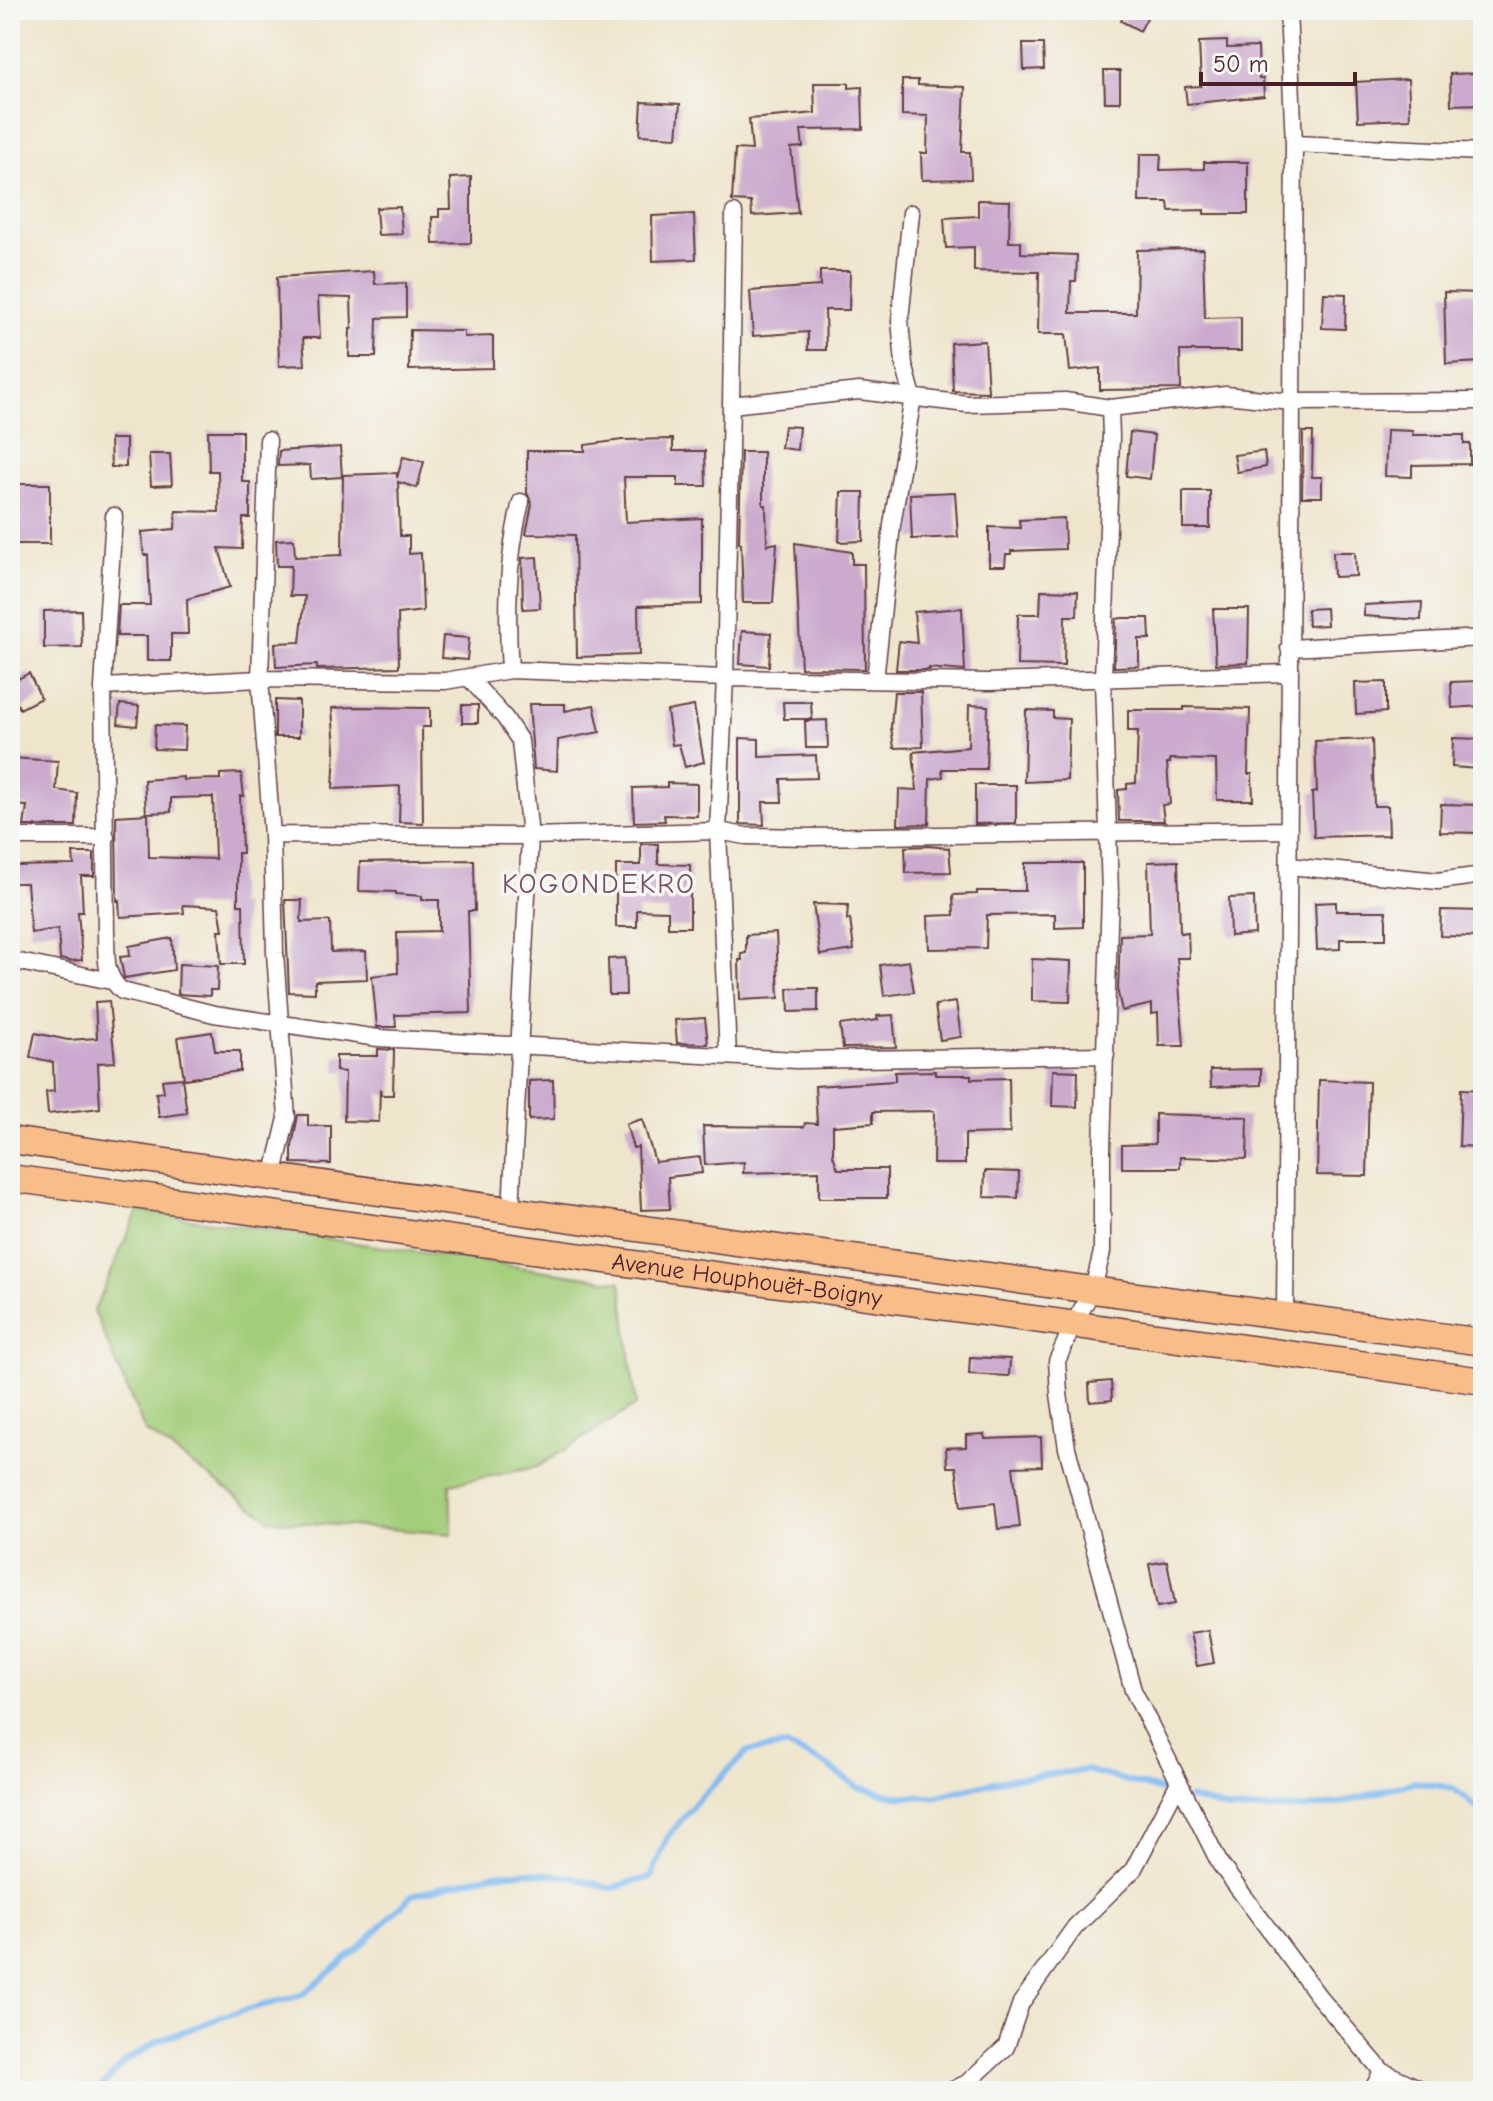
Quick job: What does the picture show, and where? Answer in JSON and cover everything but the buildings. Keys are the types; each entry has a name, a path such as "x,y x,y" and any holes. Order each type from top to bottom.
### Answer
{"highway":[{"name":"Avenue Houphouët-Boigny","path":"10,1140 1483,1342"},
{"name":"Avenue Houphouët-Boigny","path":"10,1178 1483,1381"}],"street":[{"path":"1285,1315 1294,144 1288,10"},
{"path":"1294,144 1483,152"},
{"path":"728,1056 718,831 725,678 734,213"},
{"path":"875,680 892,525 913,397 904,364 900,320 911,213"},
{"path":"731,405 859,391 967,404 1065,401 1110,408 1226,395 1291,402 1483,401"},
{"path":"1110,408 1103,680 1110,893 1102,1252 1093,1289 1057,1361 1067,1448 1133,1690 1220,1864 1319,1997 1382,2071 1425,2091"},
{"path":"268,440 260,679 272,835 279,1022 287,1118 273,1177"},
{"path":"510,670 506,617 513,533 521,502"},
{"path":"111,981 107,968 103,687 114,516"},
{"path":"1289,648 1483,638"},
{"path":"103,687 260,679 445,681 510,670 875,680 1103,680 1289,673"},
{"path":"469,678 505,718 520,741 530,836 511,1210"},
{"path":"272,835 530,836 718,831 746,836 1106,835 1289,830"},
{"path":"10,837 106,837"},
{"path":"1289,866 1438,881 1483,875"},
{"path":"10,960 111,981 122,991 214,1014 378,1038 797,1060 1106,1055"},
{"path":"951,2091 967,2083 1006,2047 1021,2003 1075,1927 1133,1870 1178,1784"},
{"path":"1372,2091 1382,2071"}],"green space":[{"path":"138,1211 621,1282 636,1405 537,1467 450,1484 452,1534 271,1520 145,1431 94,1311"}],"waterway":[{"path":"98,2091 126,2061 158,2041 230,2014 302,1995 360,1947 412,1895 492,1874 529,1872 572,1877 610,1888 651,1877 667,1838 695,1803 748,1751 786,1746 825,1764 857,1787 894,1796 933,1797 1007,1779 1086,1770 1171,1793"},
{"path":"1189,1798 1231,1810 1308,1808 1344,1802 1414,1782 1453,1788 1483,1813"}],"district":[{"name":"KOGONDEKRO","path":"599,883"}]}
